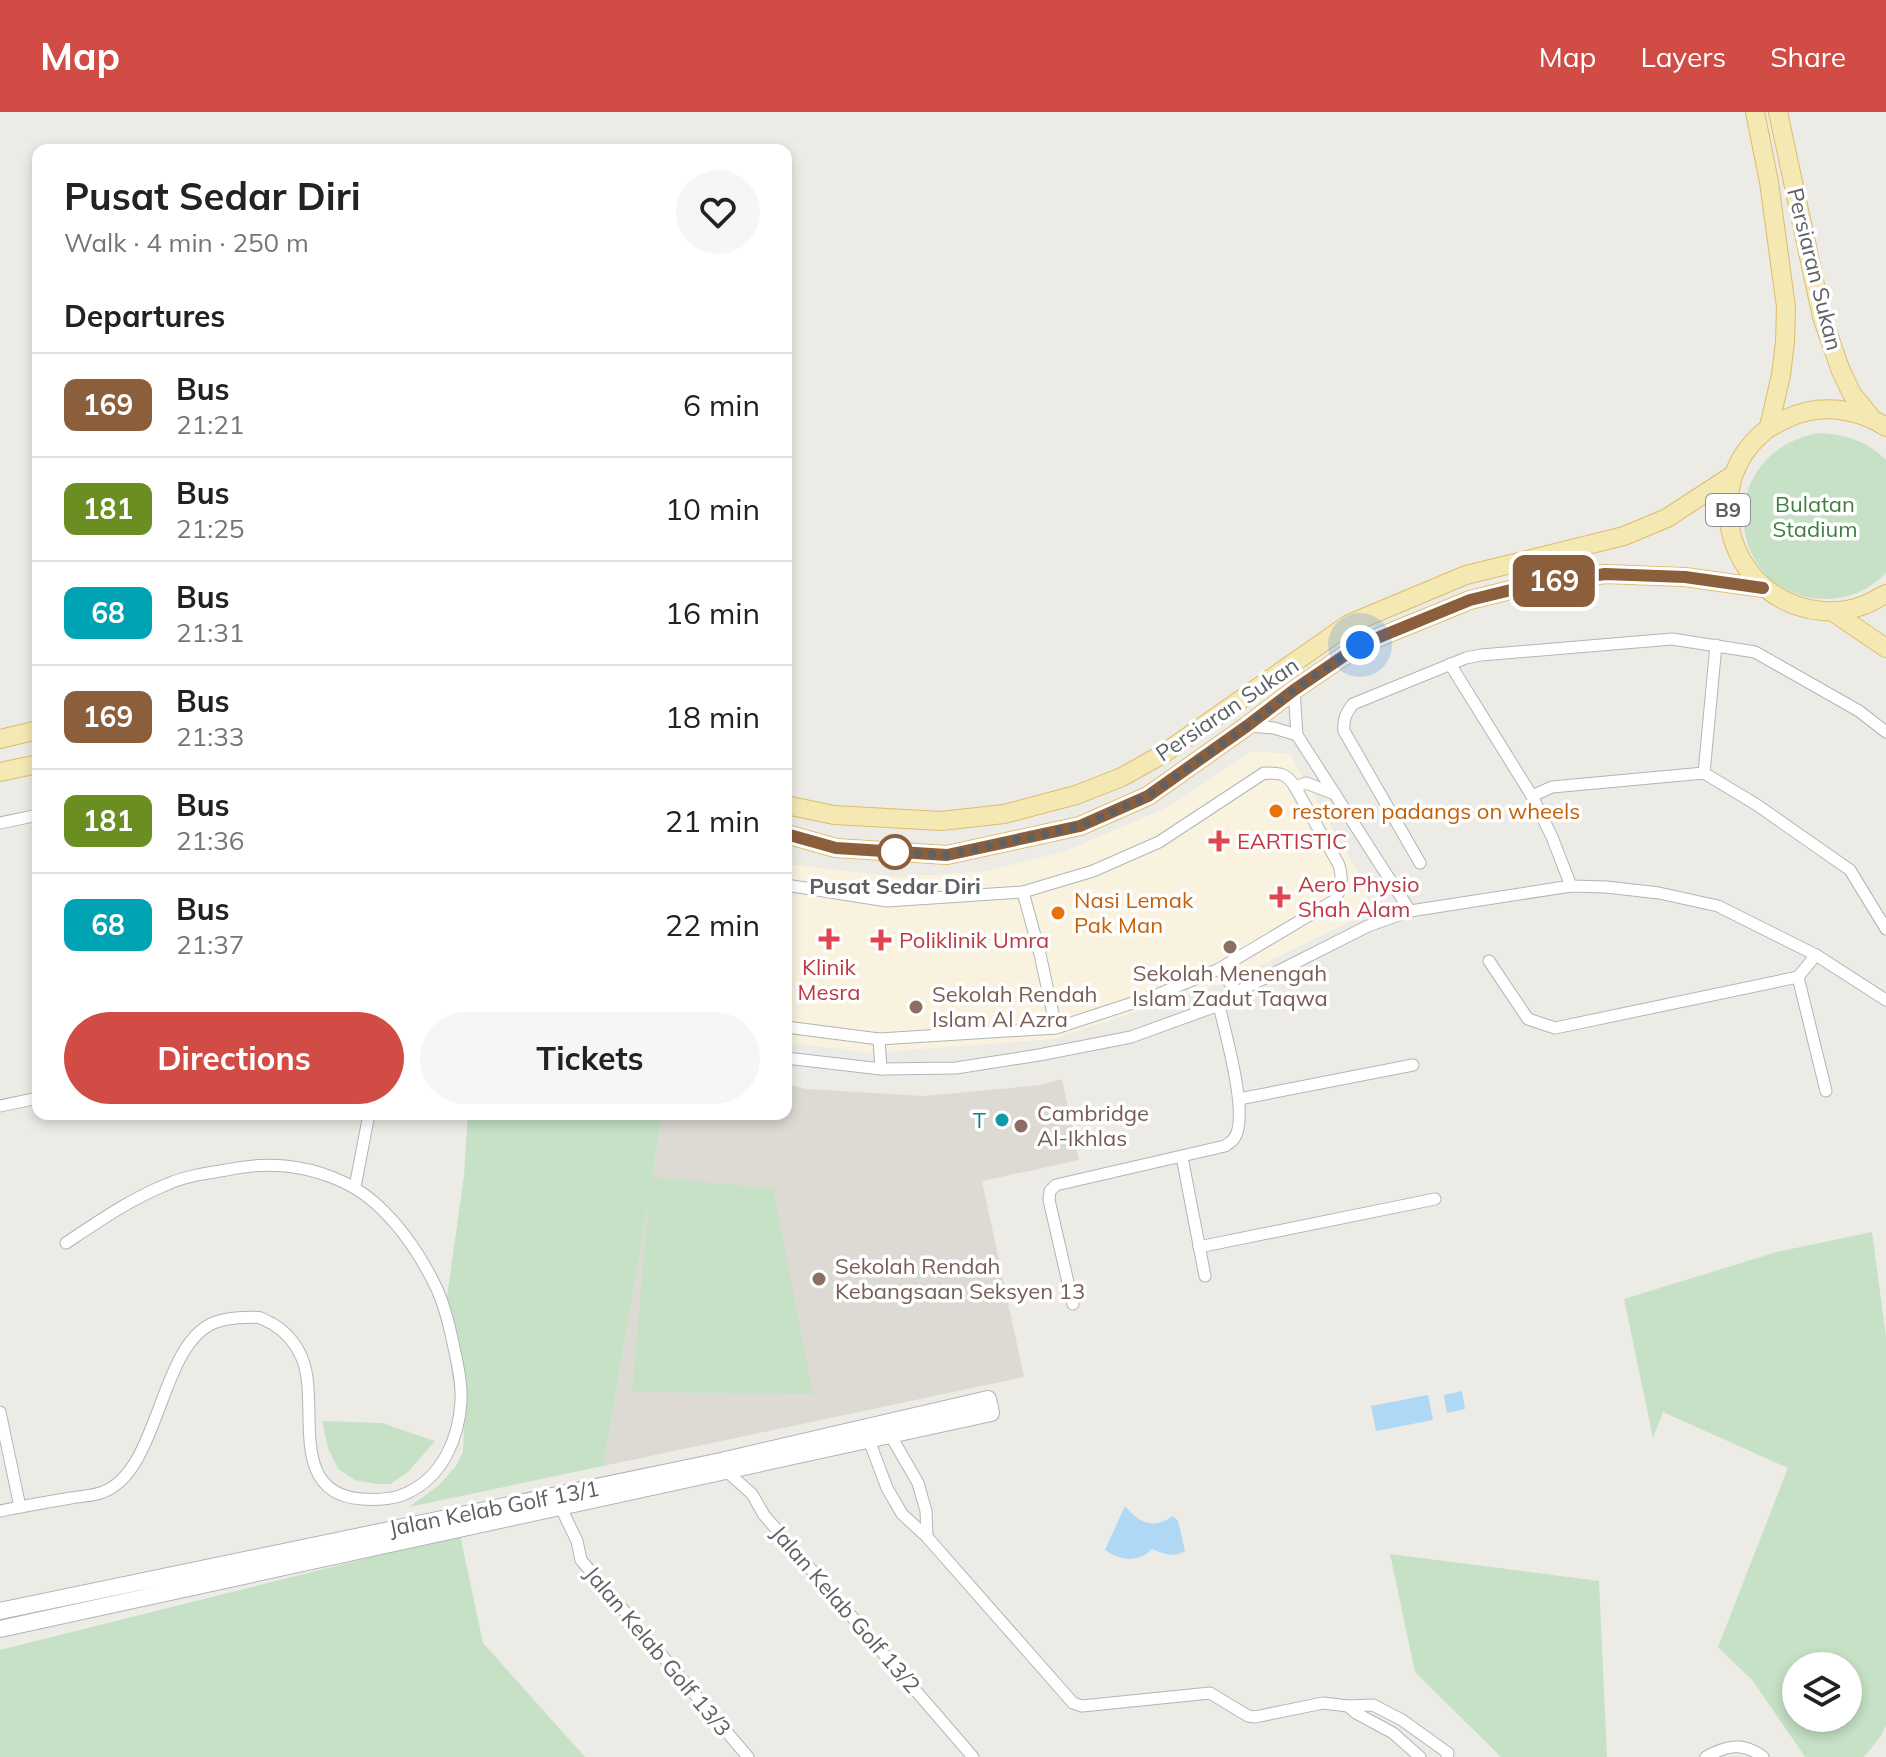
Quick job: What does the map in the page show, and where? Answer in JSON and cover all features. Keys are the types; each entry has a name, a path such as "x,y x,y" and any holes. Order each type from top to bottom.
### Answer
{"main road":[{"name":"Persiaran Sukan","path":"1755,112 1769,182 1786,307 1782,364 1769,427"},
{"name":"Persiaran Sukan","path":"1778,112 1822,317 1852,394 1878,422"},
{"name":"B9","path":"1878,422 1837,408 1801,411 1769,427 1754,440 1742,457 1733,475 1727,505 1731,536 1743,564 1763,588 1784,602 1808,610 1833,612 1863,606 1886,594"},
{"name":"Persiaran Sukan","path":"792,806 834,815 941,821 1004,814 1076,795 1122,777 1163,754 1349,624 1466,575 1624,536 1667,518 1733,475"},
{"name":"Persiaran Sukan","path":"792,836 836,848 947,855 1080,826 1148,796 1360,645 1470,600 1527,586 1605,574 1685,577 1763,588"},
{"path":"1833,612 1886,648"},
{"path":"0,739 32,731"},
{"path":"0,772 32,765"}],"street":[{"path":"1420,863 1344,731 1343,722 1353,704 1450,664 1481,655 1672,639 1755,652 1859,711 1886,732"},
{"path":"1704,773 1716,645"},
{"path":"1450,664 1532,796 1571,886"},
{"path":"1294,690 1297,735 1410,911"},
{"path":"1247,726 1274,728 1297,735"},
{"path":"792,886 887,901 1023,892 1093,871 1159,842 1264,773 1280,773 1290,778 1339,865 1343,879 1335,900 1219,969 1154,996 1056,1028 879,1039 792,1028"},
{"path":"1532,796 1552,787 1704,773 1757,805 1850,870 1886,929"},
{"path":"1295,787 1306,783 1336,794"},
{"path":"0,823 32,816"},
{"path":"792,1059 881,1069 956,1068 1131,1037 1219,1005 1237,992 1368,926 1410,911 1571,886 1659,893 1718,906 1816,955 1886,1000"},
{"path":"1023,892 1056,1028"},
{"path":"1489,961 1528,1019 1555,1028 1798,977 1816,955"},
{"path":"1219,969 1237,992"},
{"path":"1798,977 1826,1091"},
{"path":"1073,1304 1049,1200 1050,1191 1056,1185 1225,1146 1235,1137 1239,1123 1239,1099 1219,1005"},
{"path":"879,1039 881,1069"},
{"path":"1239,1099 1413,1065"},
{"path":"0,1106 32,1099"},
{"path":"355,1187 368,1120"},
{"path":"1182,1157 1205,1276"},
{"path":"0,1511 104,1492 125,1478 149,1433 177,1362 199,1332 214,1322 234,1318 262,1318 283,1330 296,1347 304,1361 310,1449 317,1474 332,1489 352,1499 373,1500 406,1494 433,1476 447,1456 456,1429 461,1401 457,1363 437,1289 398,1227 355,1187 323,1174 285,1166 245,1166 206,1173 170,1183 120,1207 66,1243"},
{"path":"1199,1247 1435,1199"},
{"name":"Jalan Kelab Golf 13/1","path":"0,1611 558,1502 887,1429 988,1399"},
{"path":"0,1412 20,1507"},
{"path":"887,1429 918,1483 926,1511 927,1537"},
{"path":"866,1434 887,1488 902,1514 927,1537 1073,1703 1082,1706 1210,1693 1248,1716 1255,1717 1323,1703 1373,1705 1402,1720 1448,1753 1447,1757"},
{"name":"Jalan Kelab Golf 13/2","path":"723,1466 752,1494 764,1515 973,1757"},
{"path":"0,1629 558,1502"},
{"name":"Jalan Kelab Golf 13/3","path":"558,1502 577,1541 581,1560 748,1757"},
{"path":"1348,1706 1393,1733 1420,1757"},
{"path":"1706,1757 1728,1747 1745,1747 1763,1757"}],"shaded area":[{"path":"1253,751 1290,754 1368,890 1362,916 1223,983 1054,1039 870,1053 792,1043 792,865 899,877 987,871 1066,851 1162,810"},
{"name":"Sekolah Rendah Kebangsaan Seksyen 13","path":"1062,1079 1079,1160 982,1181 1024,1377 603,1466 662,1120 792,1120 792,1086 924,1096 1041,1085"}],"green space":[{"name":"Bulatan Stadium","path":"1819,433 1855,440 1886,460 1886,573 1858,592 1834,599 1792,592 1767,575 1750,551 1744,523 1747,494 1760,467 1784,446"},
{"path":"468,1120 662,1120 652,1177 773,1189 813,1394 632,1392 649,1198 603,1466 409,1507 438,1486 456,1466 463,1452 465,1402 461,1363 447,1297 464,1176"},
{"path":"1872,1232 1886,1337 1886,1726 1864,1757 1805,1757 1788,1732 1862,1732 1862,1652 1782,1652 1782,1723 1753,1681 1718,1647 1788,1468 1663,1412 1653,1438 1624,1299 1777,1252"},
{"path":"322,1421 382,1423 435,1441 408,1472 390,1484 377,1484 355,1480 338,1469 328,1448"},
{"path":"460,1535 483,1643 585,1757 0,1757 0,1650"},
{"path":"1390,1554 1599,1581 1607,1757 1501,1757 1415,1672"}],"water":[{"path":"1462,1391 1465,1409 1447,1413 1444,1395"},
{"path":"1428,1395 1433,1420 1376,1431 1371,1406"},
{"path":"1125,1506 1147,1523 1159,1523 1173,1516 1178,1521 1185,1551 1173,1555 1152,1549 1141,1557 1129,1559 1105,1550"}],"bus line":[{"name":"169","path":"792,836 836,848 947,855 1080,826 1148,796 1360,645 1470,600 1527,586 1605,574 1685,577 1763,588"}],"place":[{"name":"restoren padangs on wheels","path":"1276,811"},
{"name":"EARTISTIC","path":"1219,841"},
{"name":"Pusat Sedar Diri","path":"895,852"},
{"name":"Aero Physio Shah Alam","path":"1280,897"},
{"name":"Nasi Lemak Pak Man","path":"1058,913"},
{"name":"Klinik Mesra","path":"829,939"},
{"name":"Poliklinik Umra","path":"881,940"},
{"name":"Sekolah Menengah Islam Zadut Taqwa","path":"1230,947"},
{"name":"Sekolah Rendah Islam Al Azra","path":"916,1007"},
{"name":"T","path":"1002,1120"},
{"name":"Cambridge Al-Ikhlas","path":"1021,1126"},
{"name":"Sekolah Rendah Kebangsaan Seksyen 13","path":"819,1279"}],"route":[{"path":"895,852 892,852 947,855 1030,838 1080,826 1148,796 1360,645"}]}
